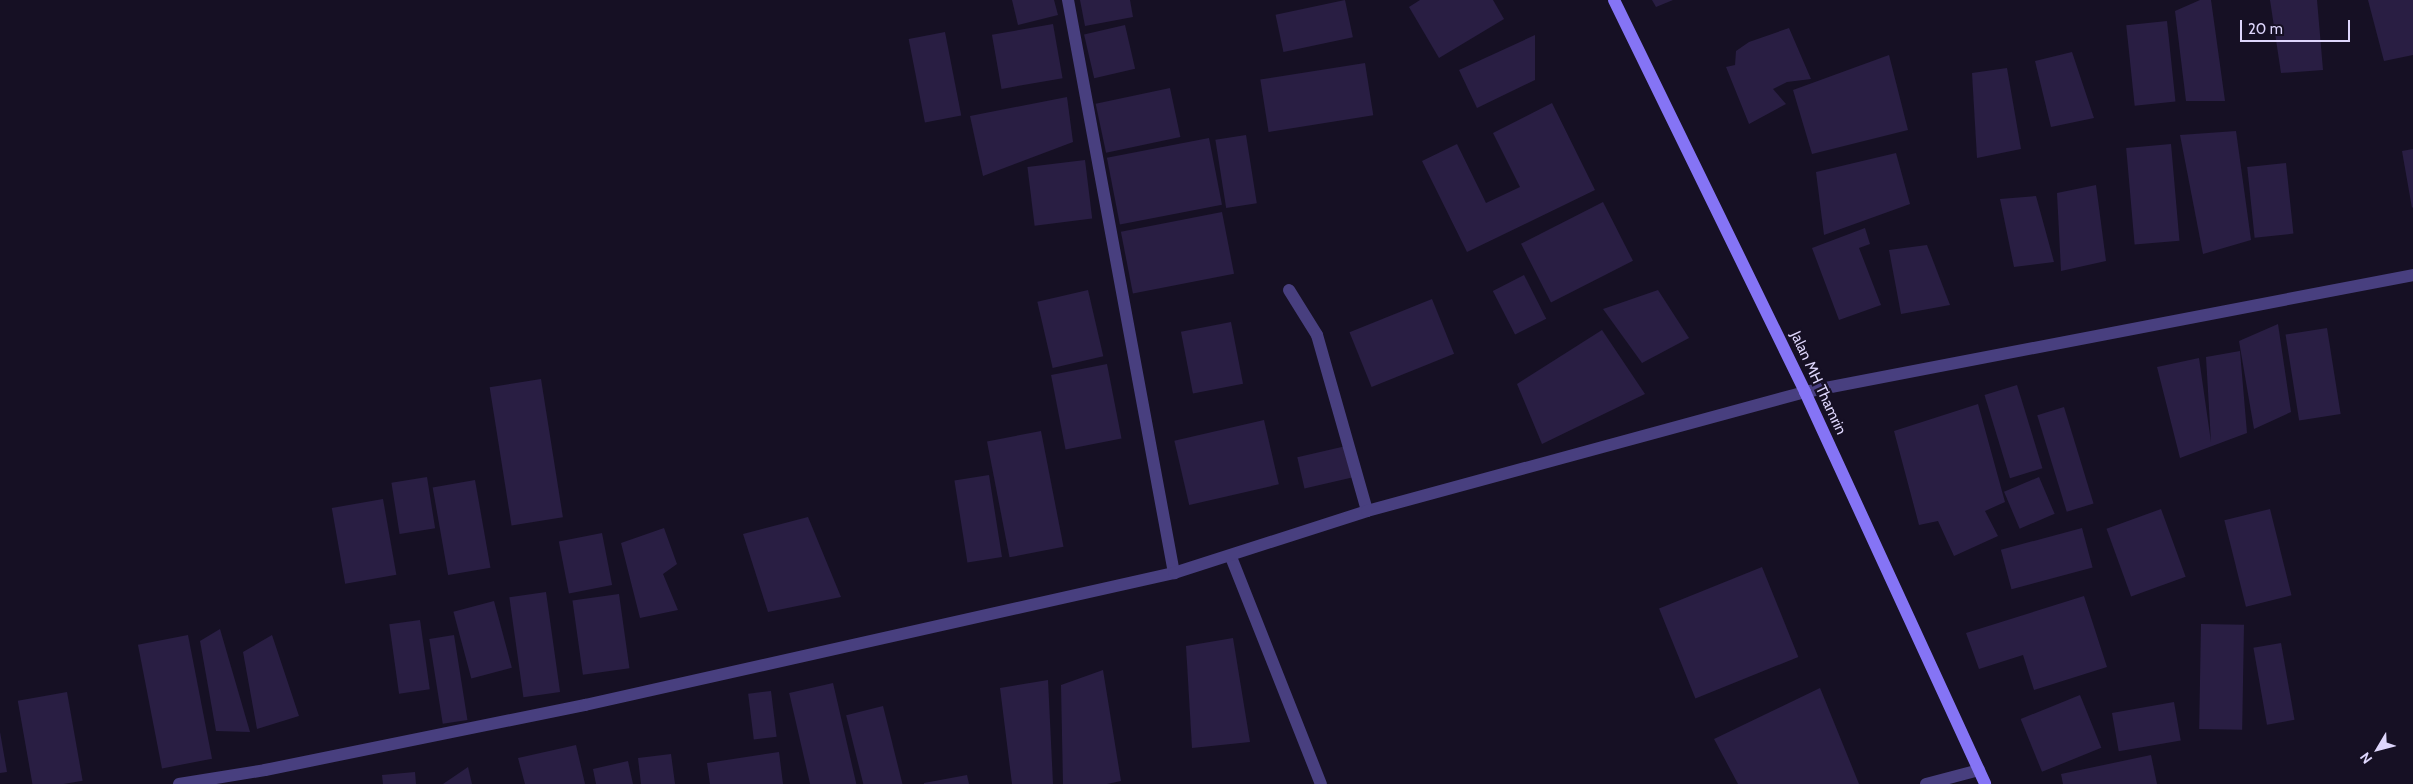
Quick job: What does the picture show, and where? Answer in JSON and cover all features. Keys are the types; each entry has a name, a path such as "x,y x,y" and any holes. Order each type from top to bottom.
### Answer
{"main road":[{"name":"Jalan MH Thamrin","path":"1614,0 1805,392 1985,784"}],"street":[{"path":"1068,0 1174,573"},
{"path":"179,784 265,770 584,705 1174,573 1230,557 1367,512 1805,392 2413,275"},
{"path":"1289,290 1317,335 1367,512"},
{"path":"1230,557 1321,784"},
{"path":"1926,784 1979,770"}],"building":[{"path":"1012,0 1054,0 1058,15 1018,25"},
{"path":"1080,0 1130,0 1133,17 1085,26"},
{"path":"1345,0 1353,37 1283,52 1276,15"},
{"path":"1420,0 1493,0 1504,19 1439,58 1409,7"},
{"path":"1652,0 1673,0 1656,7"},
{"path":"2200,0 2211,0 2225,101 2186,101 2175,11"},
{"path":"2270,0 2317,0 2323,70 2281,73"},
{"path":"2368,0 2413,0 2413,55 2384,61"},
{"path":"2167,21 2175,102 2135,106 2126,25"},
{"path":"1053,24 1063,78 1001,89 992,35"},
{"path":"1125,25 1135,69 1094,78 1084,34"},
{"path":"1789,28 1811,79 1787,82 1773,89 1786,104 1749,124 1726,67 1735,65 1736,51 1749,42"},
{"path":"945,32 961,115 925,122 909,39"},
{"path":"1535,35 1535,80 1477,108 1459,70"},
{"path":"2072,52 2094,118 2051,127 2035,61"},
{"path":"1889,55 1908,130 1812,154 1793,90"},
{"path":"1365,63 1373,115 1269,132 1260,80"},
{"path":"2007,68 2021,149 1977,158 1972,73"},
{"path":"1170,88 1180,137 1106,153 1096,104"},
{"path":"1067,97 1073,142 983,176 970,116"},
{"path":"1552,103 1595,190 1467,252 1422,161 1457,144 1486,203 1520,187 1493,133"},
{"path":"2236,131 2251,240 2203,254 2180,135"},
{"path":"1246,135 1257,203 1226,208 1215,140"},
{"path":"1209,138 1222,205 1120,225 1107,158"},
{"path":"2171,144 2179,241 2135,245 2126,148"},
{"path":"2413,149 2413,207 2412,208 2402,151"},
{"path":"1896,153 1910,204 1824,235 1816,172"},
{"path":"1085,160 1092,219 1035,226 1027,167"},
{"path":"2286,163 2293,234 2255,238 2247,167"},
{"path":"2096,185 2106,261 2061,271 2057,193"},
{"path":"2036,196 2054,262 2014,267 2000,199"},
{"path":"1603,202 1633,261 1551,303 1521,244"},
{"path":"1222,212 1234,274 1133,293 1121,232"},
{"path":"1865,228 1870,244 1859,248 1881,305 1839,320 1812,248"},
{"path":"1927,245 1950,305 1901,314 1889,250"},
{"path":"1524,275 1546,319 1515,335 1493,291"},
{"path":"1088,290 1103,356 1053,368 1037,302"},
{"path":"1658,290 1689,338 1642,363 1603,309"},
{"path":"1432,299 1454,354 1372,387 1349,332"},
{"path":"1231,322 1243,384 1193,394 1181,332"},
{"path":"2278,324 2291,412 2254,429 2239,341"},
{"path":"2327,328 2341,414 2299,420 2286,335"},
{"path":"1602,330 1645,394 1542,444 1517,384"},
{"path":"2240,351 2247,433 2180,458 2157,367 2199,358 2211,442 2206,357"},
{"path":"1107,364 1122,439 1066,449 1051,375"},
{"path":"541,379 563,517 512,525 490,387"},
{"path":"2017,385 2042,468 2010,478 1984,395"},
{"path":"1978,404 2005,502 1985,511 1998,536 1954,556 1938,521 1919,525 1894,431"},
{"path":"2064,407 2094,504 2067,512 2037,415"},
{"path":"1264,420 1279,484 1189,505 1174,441"},
{"path":"1041,431 1064,547 1010,557 987,441"},
{"path":"1346,446 1353,477 1304,488 1297,457"},
{"path":"989,475 1002,557 967,562 954,480"},
{"path":"427,477 435,528 400,534 391,483"},
{"path":"2039,477 2055,514 2020,529 2004,492"},
{"path":"475,480 490,568 448,575 433,487"},
{"path":"383,499 396,575 345,584 332,508"},
{"path":"2161,509 2186,577 2131,596 2106,529"},
{"path":"2270,509 2292,595 2246,607 2224,520"},
{"path":"808,517 841,597 768,612 743,534"},
{"path":"664,528 677,564 663,574 678,610 640,618 621,543"},
{"path":"2082,528 2093,568 2011,589 2001,550"},
{"path":"602,533 612,585 569,593 559,541"},
{"path":"1762,567 1798,657 1695,699 1659,609"},
{"path":"546,592 560,692 523,697 509,597"},
{"path":"619,594 629,668 583,675 572,601"},
{"path":"2084,596 2107,667 2034,690 2023,655 1979,669 1966,633"},
{"path":"494,601 512,668 471,679 453,612"},
{"path":"420,620 430,689 399,694 389,624"},
{"path":"2201,624 2244,625 2242,730 2199,729"},
{"path":"220,629 250,732 216,731 200,641"},
{"path":"188,635 212,759 162,768 138,645"},
{"path":"272,635 299,716 257,729 243,652"},
{"path":"454,635 467,720 443,724 429,639"},
{"path":"1233,638 1250,742 1192,748 1186,646"},
{"path":"2281,643 2295,720 2267,725 2253,648"},
{"path":"1103,670 1121,781 1107,784 1063,784 1061,685"},
{"path":"1048,680 1053,784 1012,784 1000,688"},
{"path":"833,683 856,784 810,784 789,693"},
{"path":"1820,688 1859,784 1738,784 1714,739"},
{"path":"771,691 777,737 754,739 748,694"},
{"path":"67,692 83,781 64,784 32,784 18,701"},
{"path":"2080,695 2101,748 2042,772 2021,719"},
{"path":"2174,702 2181,740 2119,751 2112,713"},
{"path":"883,706 902,784 863,784 846,715"},
{"path":"0,732 7,772 0,773"},
{"path":"576,745 585,784 525,784 518,758"},
{"path":"779,752 783,784 710,784 707,763"},
{"path":"671,754 675,784 641,784 638,758"},
{"path":"2151,755 2157,784 2063,784 2061,774"},
{"path":"628,761 633,784 596,784 593,769"},
{"path":"468,767 472,784 443,784"},
{"path":"415,772 416,784 383,784 382,775"},
{"path":"967,775 969,784 924,784 924,783"}]}
